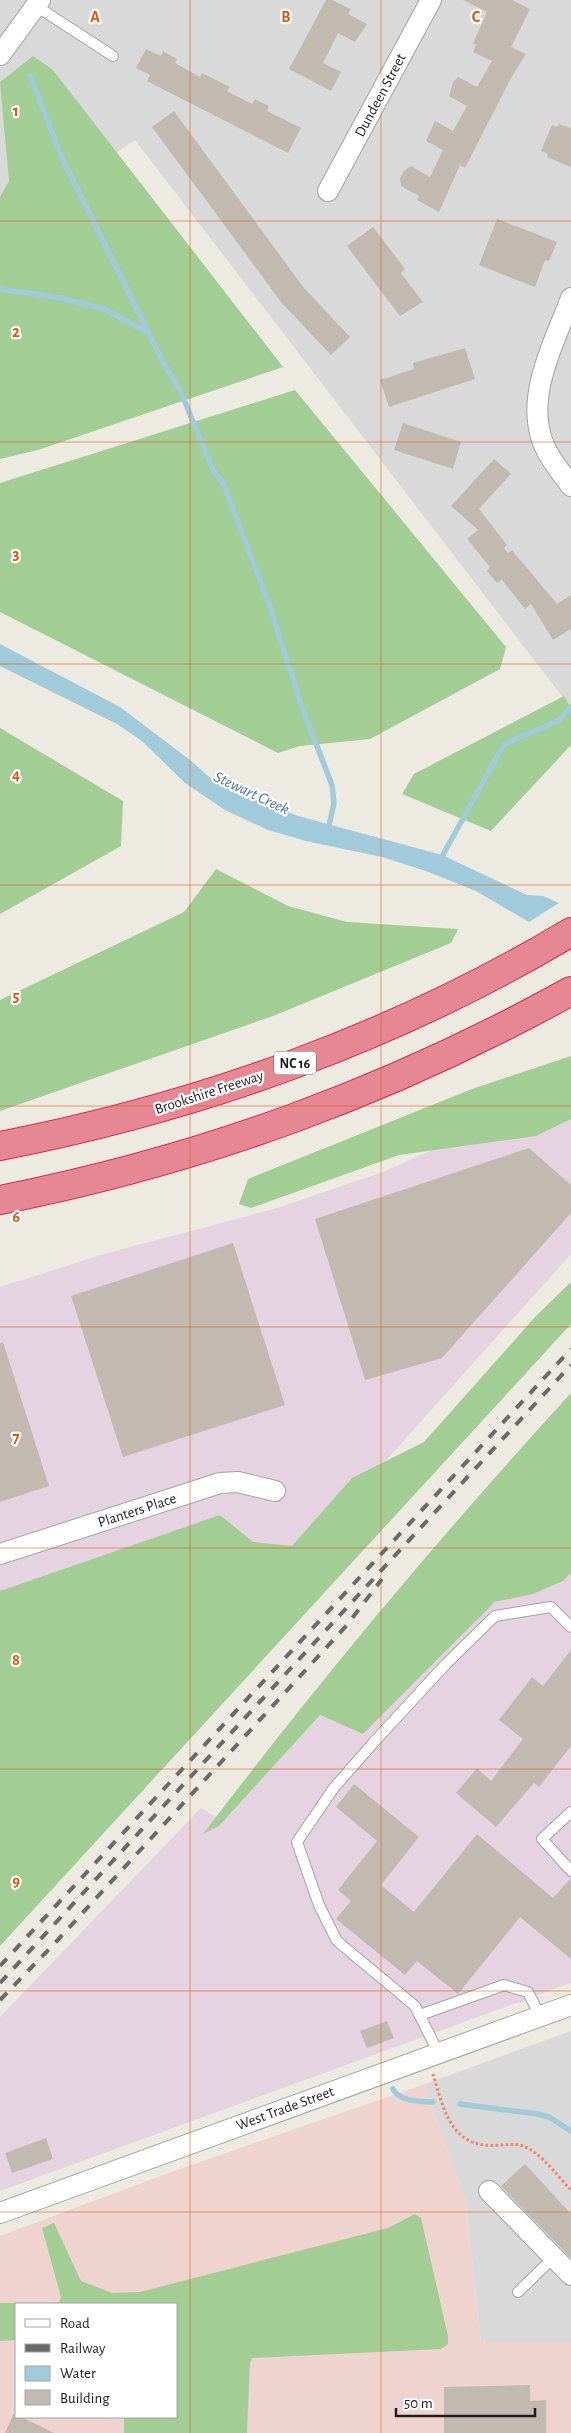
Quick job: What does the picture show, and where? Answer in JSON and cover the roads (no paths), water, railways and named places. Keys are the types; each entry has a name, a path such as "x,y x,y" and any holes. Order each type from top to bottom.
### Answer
{"highway":[{"name":"Brookshire Freeway","path":"0,1146 138,1114 228,1087 316,1056 486,979 571,932"},
{"path":"0,1200 152,1165 244,1137 316,1111 423,1067 509,1025 571,991"}],"street":[{"name":"Dundeen Street","path":"328,191 431,0"},
{"path":"0,55 38,3"},
{"path":"571,298 541,382 537,407 542,440 550,458 571,486"},
{"name":"Planters Place","path":"0,1554 220,1483 238,1482 275,1492"},
{"name":"West Trade Street","path":"0,2213 432,2054 571,2005"},
{"path":"489,2191 571,2275"}],"lane":[{"path":"38,3 113,56"},
{"path":"432,2054 416,2006 337,1941 319,1905 296,1842 333,1789 374,1742 446,1664 495,1616 551,1607 571,1627"},
{"path":"571,1812 542,1839 571,1872"},
{"path":"420,2014 504,1985 528,1992 540,2016"},
{"path":"518,2292 553,2258"}],"water":[{"path":"0,644 120,707 190,760 209,777 241,794 298,816 442,855 527,895 543,896 559,903 529,922 476,891 426,871 382,857 306,841 268,830 225,810 185,783 142,741 117,724 0,666"}],"waterway":[{"path":"30,75 62,158 164,364 180,390 213,470 223,483 269,604 303,710 332,785 334,803 328,830"},
{"path":"0,289 61,298 104,309 149,333"},
{"path":"439,862 504,744 558,721 571,707"},
{"path":"393,2089 405,2099 433,2102"},
{"path":"460,2104 538,2114 549,2117 571,2131"}],"railway":[{"path":"0,1966 571,1349"},
{"path":"0,1983 571,1365"},
{"path":"0,2000 54,1944 347,1625 382,1579"}],"water label":[{"name":"Stewart Creek","path":"252,792"}]}
